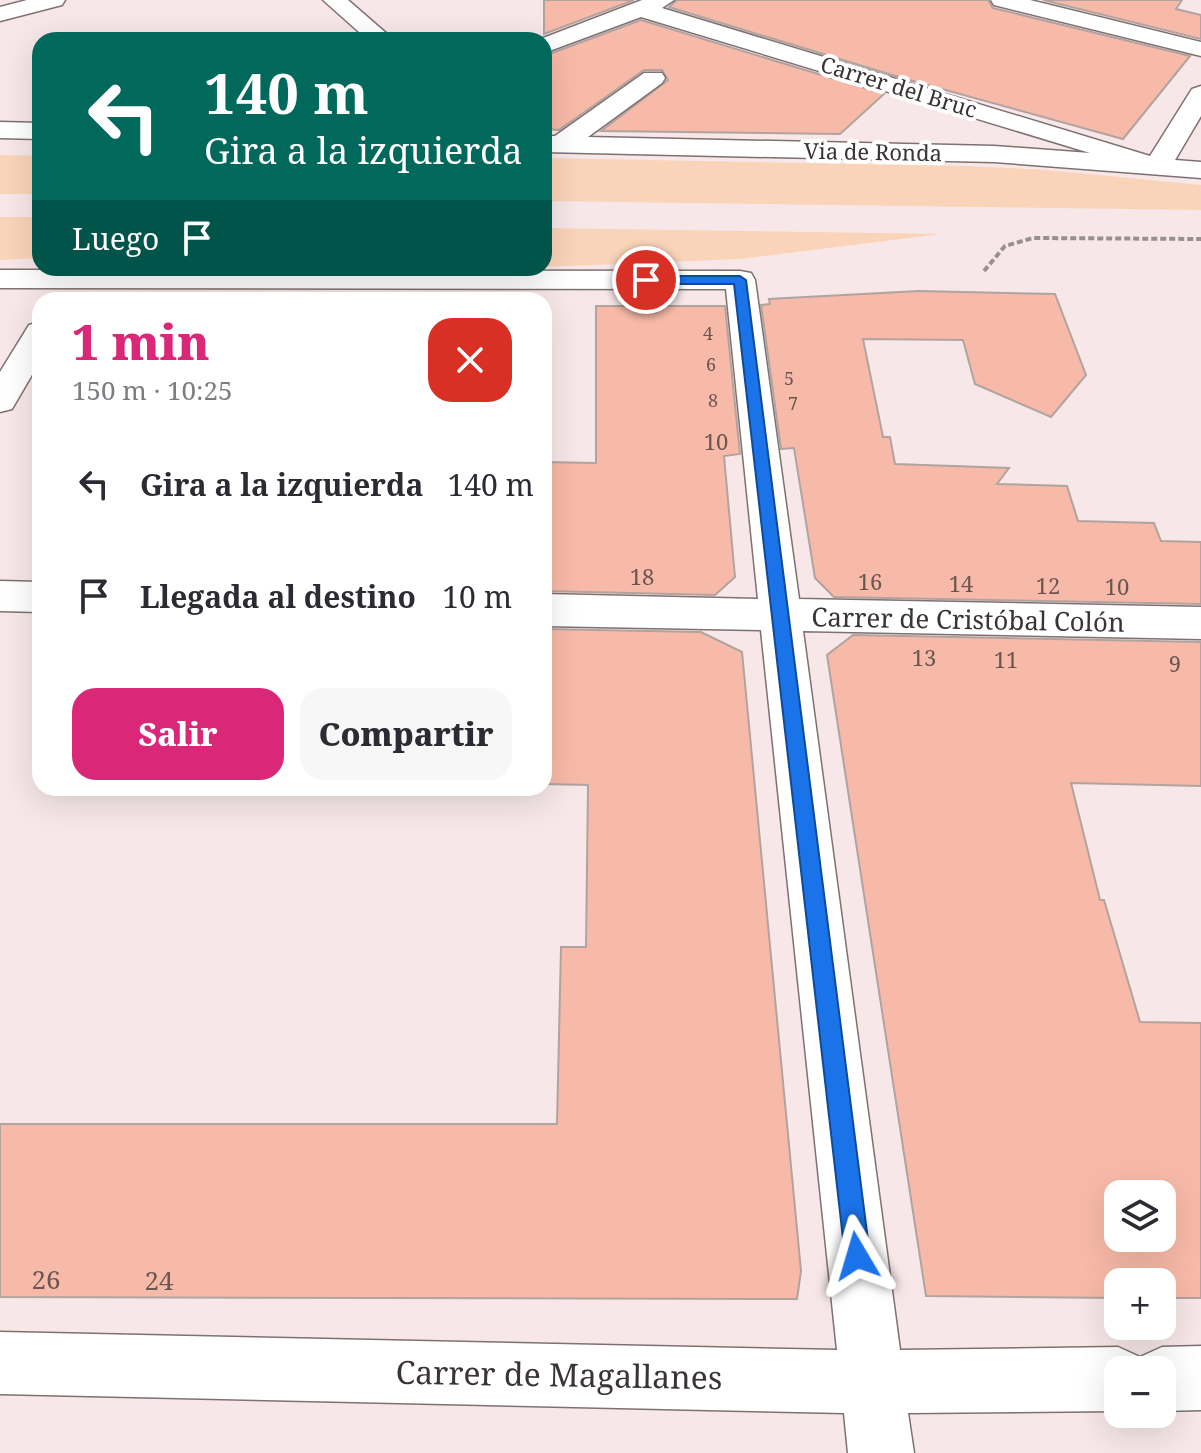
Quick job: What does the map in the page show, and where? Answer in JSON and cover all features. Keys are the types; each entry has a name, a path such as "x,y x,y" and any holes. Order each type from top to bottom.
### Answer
{"street":[{"path":"0,14 54,0"},
{"path":"334,0 372,32"},
{"path":"1002,0 1201,49"},
{"path":"552,43 651,5"},
{"name":"Carrer del Bruc","path":"651,5 1157,167"},
{"path":"552,144 653,78"},
{"path":"1157,167 1201,94"},
{"path":"0,130 32,131"},
{"name":"Via de Ronda","path":"552,144 994,154 1201,170"},
{"path":"0,279 69,282 740,280 881,1453"},
{"path":"0,401 32,346"},
{"path":"0,596 32,597"},
{"name":"Carrer de Cristóbal Colón","path":"552,610 1201,623"},
{"name":"Carrer de Magallanes","path":"0,1363 873,1382 1104,1379"},
{"path":"1176,1379 1201,1378"}],"path":[{"path":"984,271 1005,246 1033,238 1201,239"}],"shaded area":[{"path":"0,155 32,156 32,194 0,194"},
{"path":"552,158 1047,170 1201,185 1201,210 552,201"},
{"path":"0,217 32,217 32,258 0,260"},
{"path":"552,228 941,234 740,259 552,267"}],"building":[{"path":"544,0 634,0 549,32 544,32"},
{"path":"677,0 988,0 993,8 1190,56 1123,139 902,78 669,7"},
{"path":"1043,0 1182,0 1176,9 1201,15 1201,39"},
{"path":"641,20 884,94 840,134 601,131 668,80 662,70 644,70 559,130 552,130 552,53"},
{"path":"919,291 1055,294 1086,375 1051,417 975,384 963,340 863,339 883,437 890,437 895,464 1009,468 997,484 1067,486 1078,521 1154,523 1161,541 1201,542 1201,604 834,597 815,578 794,448 781,449 761,305 770,304 769,299"},
{"path":"596,306 725,306 740,454 724,456 735,577 715,595 552,591 552,462 596,463"},
{"path":"552,629 701,632 742,652 801,1271 797,1299 0,1297 0,1124 557,1124 561,947 586,947 588,785 552,784"},
{"path":"853,635 1201,642 1201,786 1071,783 1100,900 1104,900 1140,1022 1201,1023 1201,1298 1176,1298 1176,1268 1104,1268 1104,1298 926,1296 827,655"}],"route":[{"path":"646,280 740,280 857,1256"}]}
